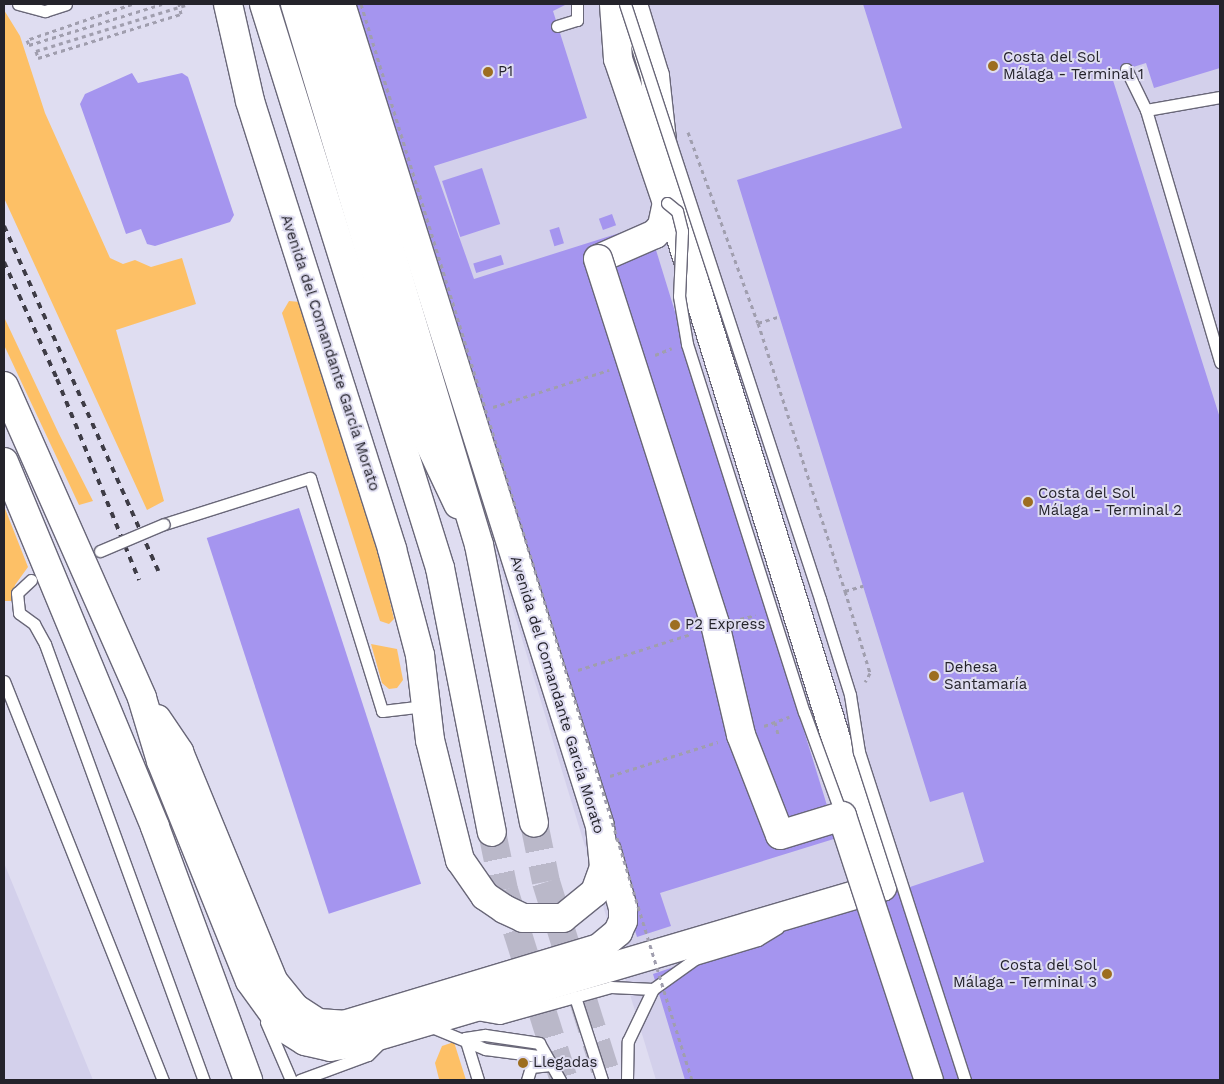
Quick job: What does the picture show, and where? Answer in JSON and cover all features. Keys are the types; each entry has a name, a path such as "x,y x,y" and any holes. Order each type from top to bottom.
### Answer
{"street":[{"name":"Avenida del Comandante García Morato","path":"228,4 250,101 392,549 420,655 425,706 460,860 486,896 504,909 545,921 580,908 595,892 604,867 600,826 341,4"},
{"path":"264,4 440,568 492,832"},
{"path":"294,4 424,432 479,545"},
{"path":"316,4 479,545 534,823"},
{"path":"614,4 618,59 667,203 662,226 655,234 598,259 629,365 716,624 741,735 780,835 842,816 929,1080"},
{"path":"4,386 142,698 161,761 250,981 284,1028 305,1041 330,1046 391,1031 882,887 668,196 655,76 633,4"},
{"path":"4,462 155,827 247,1077"},
{"path":"142,698 179,752 274,982 296,1008 318,1023 344,1025 608,943 620,927 623,908 600,826"}],"lane":[{"path":"18,4 45,11 66,4"},
{"path":"557,26 578,20 577,4"},
{"path":"625,4 820,599 850,695 859,752 965,1080"},
{"path":"1126,69 1146,110 1220,362"},
{"path":"1146,110 1220,97"},
{"path":"667,203 677,212 682,231 679,296 687,344 804,712 842,816"},
{"path":"100,551 179,518 310,478 382,711 425,706"},
{"path":"31,580 17,593 19,612 34,624 46,644 204,1080"},
{"path":"4,681 164,1080"},
{"path":"627,1080 628,1041 653,989 695,959 758,940 820,905"},
{"path":"250,981 291,1080"},
{"path":"458,1011 500,1018 610,987 653,989"},
{"path":"575,997 602,1080"},
{"path":"418,1023 465,1038 485,1050 539,1056 555,1066 560,1080"},
{"path":"300,1080 368,1055 391,1031"},
{"path":"465,1038 478,1080"},
{"path":"527,1080 531,1067 542,1063 555,1066"}],"path":[{"path":"132,4 27,40 29,45 162,4"},
{"path":"178,4 181,14 38,58 36,51 189,4"},
{"path":"361,4 692,1080"},
{"path":"687,128 758,322 845,591 870,674 863,685"},
{"path":"758,322 778,317"},
{"path":"485,409 629,365 680,345"},
{"path":"845,591 863,586"},
{"path":"567,674 716,624 761,614"},
{"path":"599,780 741,735 797,715"},
{"path":"775,722 778,734"}],"shaded area":[{"path":"329,4 1220,4 1220,1080 656,1080"},
{"path":"4,10 20,36 45,113 110,258 123,264 135,260 151,267 182,258 196,304 116,330 164,501 147,510 4,198"},
{"path":"289,301 300,302 379,553 394,619 389,624 380,621 282,313"},
{"path":"4,317 93,501 79,505 4,345"},
{"path":"4,506 28,567 15,585 12,601 4,601"},
{"path":"371,644 397,649 403,680 397,688 389,689 382,683"},
{"path":"4,863 93,1080 4,1080"},
{"path":"454,1042 466,1080 435,1080 439,1079 435,1063 442,1046"}],"building":[{"name":"P2 Express","path":"347,4 567,4 553,11 587,118 434,166 474,279 648,224 837,838 660,893 671,926 637,937"},
{"name":"Costa del Sol Málaga - Terminal 2","path":"863,4 1220,4 1220,68 1154,88 1146,63 1111,74 1220,418 1220,1080 685,1080 653,974 984,862 963,792 930,802 737,180 902,128"},
{"path":"132,73 138,83 182,73 188,77 234,215 230,222 155,246 147,244 141,229 126,234 80,104 85,94"},
{"path":"482,168 500,224 460,237 442,181"},
{"path":"612,214 616,225 603,230 599,219"},
{"path":"559,227 564,243 554,246 549,230"},
{"path":"501,255 504,265 476,273 473,263"},
{"path":"299,508 421,884 329,914 207,538"}],"tunnel":[{"path":"534,823 546,882 608,1080"},
{"path":"492,832 504,890 564,1080"}],"railway":[{"path":"4,226 158,571"},
{"path":"4,262 57,379 139,580"}],"place":[{"name":"Costa del Sol Málaga - Terminal 1","path":"993,66"},
{"name":"P1","path":"488,72"},
{"name":"Costa del Sol Málaga - Terminal 2","path":"1028,502"},
{"name":"P2 Express","path":"675,625"},
{"name":"Dehesa Santamaría","path":"934,676"},
{"name":"Costa del Sol Málaga - Terminal 3","path":"1107,974"},
{"name":"Llegadas","path":"523,1063"}]}
